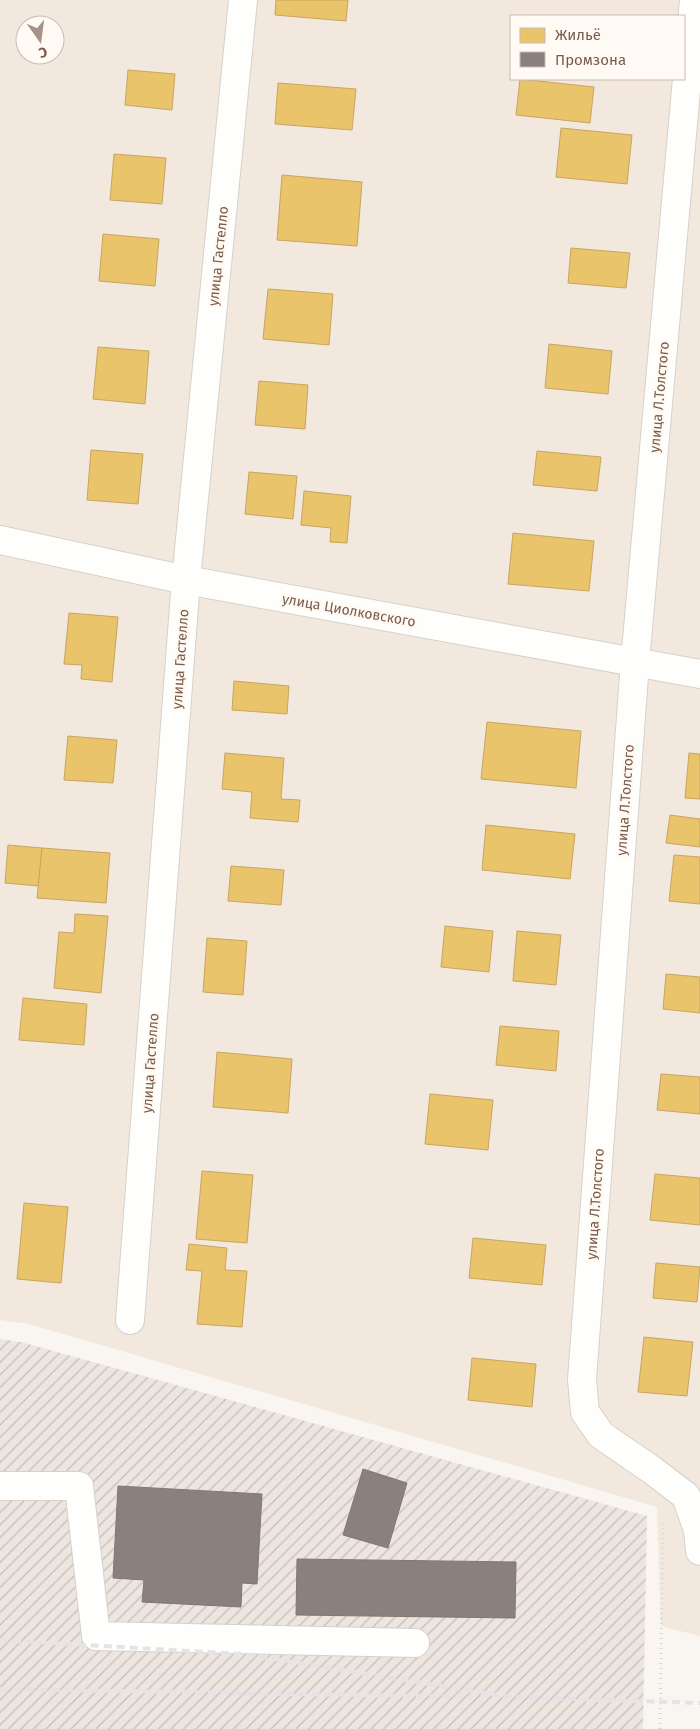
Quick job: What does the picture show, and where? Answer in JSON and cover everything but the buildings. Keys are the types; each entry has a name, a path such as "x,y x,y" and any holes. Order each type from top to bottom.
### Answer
{"street":[{"name":"улица Гастелло","path":"130,1320 186,580 242,0"},
{"name":"улица Л.Толстого","path":"694,0 635,662 582,1380 585,1412 601,1435 686,1496 698,1530 700,1551"},
{"name":"улица Циолковского","path":"0,540 186,580 700,674"},
{"path":"0,1486 79,1486 96,1636 415,1642"}],"path":[{"path":"660,1729 663,1522"}],"shaded area":[{"path":"0,0 700,0 700,1636 661,1626 657,1507 29,1324 0,1320"},
{"path":"0,1339 21,1342 647,1516 643,1729 0,1729"}],"railway":[{"path":"0,1640 243,1654 510,1697 700,1703"},
{"path":"0,1689 472,1697"}]}
